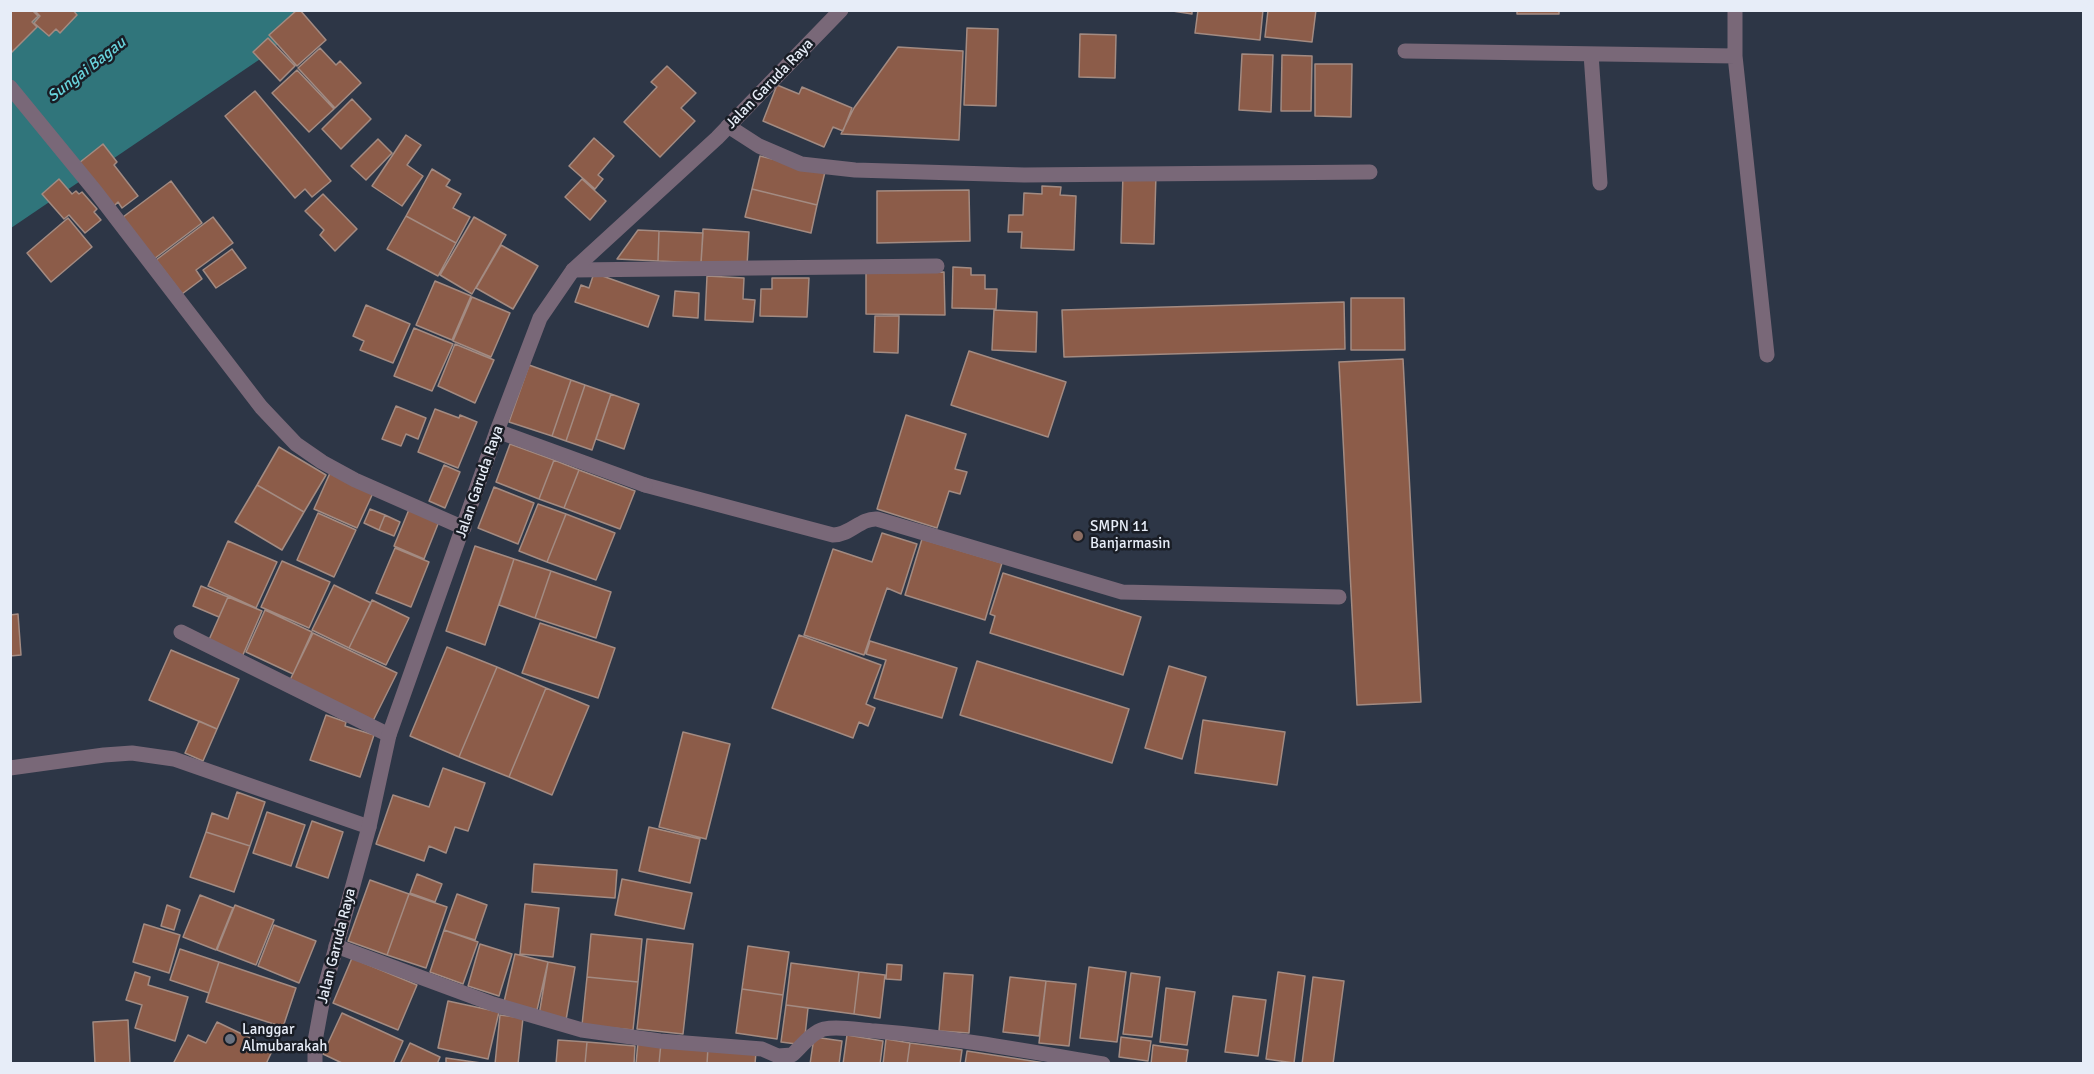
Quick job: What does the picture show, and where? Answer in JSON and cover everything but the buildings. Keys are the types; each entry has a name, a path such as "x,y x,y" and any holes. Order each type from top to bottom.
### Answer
{"street":[{"name":"Jalan Garuda Raya","path":"315,1064 315,1041 325,987 369,827 389,735 497,431 540,318 573,270 728,126 841,10"},
{"path":"1735,10 1735,56 1767,355"},
{"path":"1404,51 1735,56"},
{"path":"1591,54 1599,183"},
{"path":"10,87 96,192 261,407 296,444 322,462 355,480 464,528"},
{"path":"728,126 759,146 801,164 855,171 1024,175 1370,172"},
{"path":"573,270 937,266"},
{"path":"497,431 645,485 833,535 842,535 870,518 878,519 1122,592 1339,597"},
{"path":"181,632 389,735"},
{"path":"10,768 132,753 174,759 369,827"},
{"path":"336,946 493,1004 582,1030 660,1041 762,1049 778,1056 792,1055 815,1034 825,1029 841,1029 1022,1049 1079,1062 1102,1064"}],"water":[{"name":"Sungai Bagau","path":"11,11 302,11 272,51 11,228"}],"place":[{"name":"SMPN 11 Banjarmasin","path":"1078,536"},
{"name":"Langgar Almubarakah","path":"230,1039"}]}
